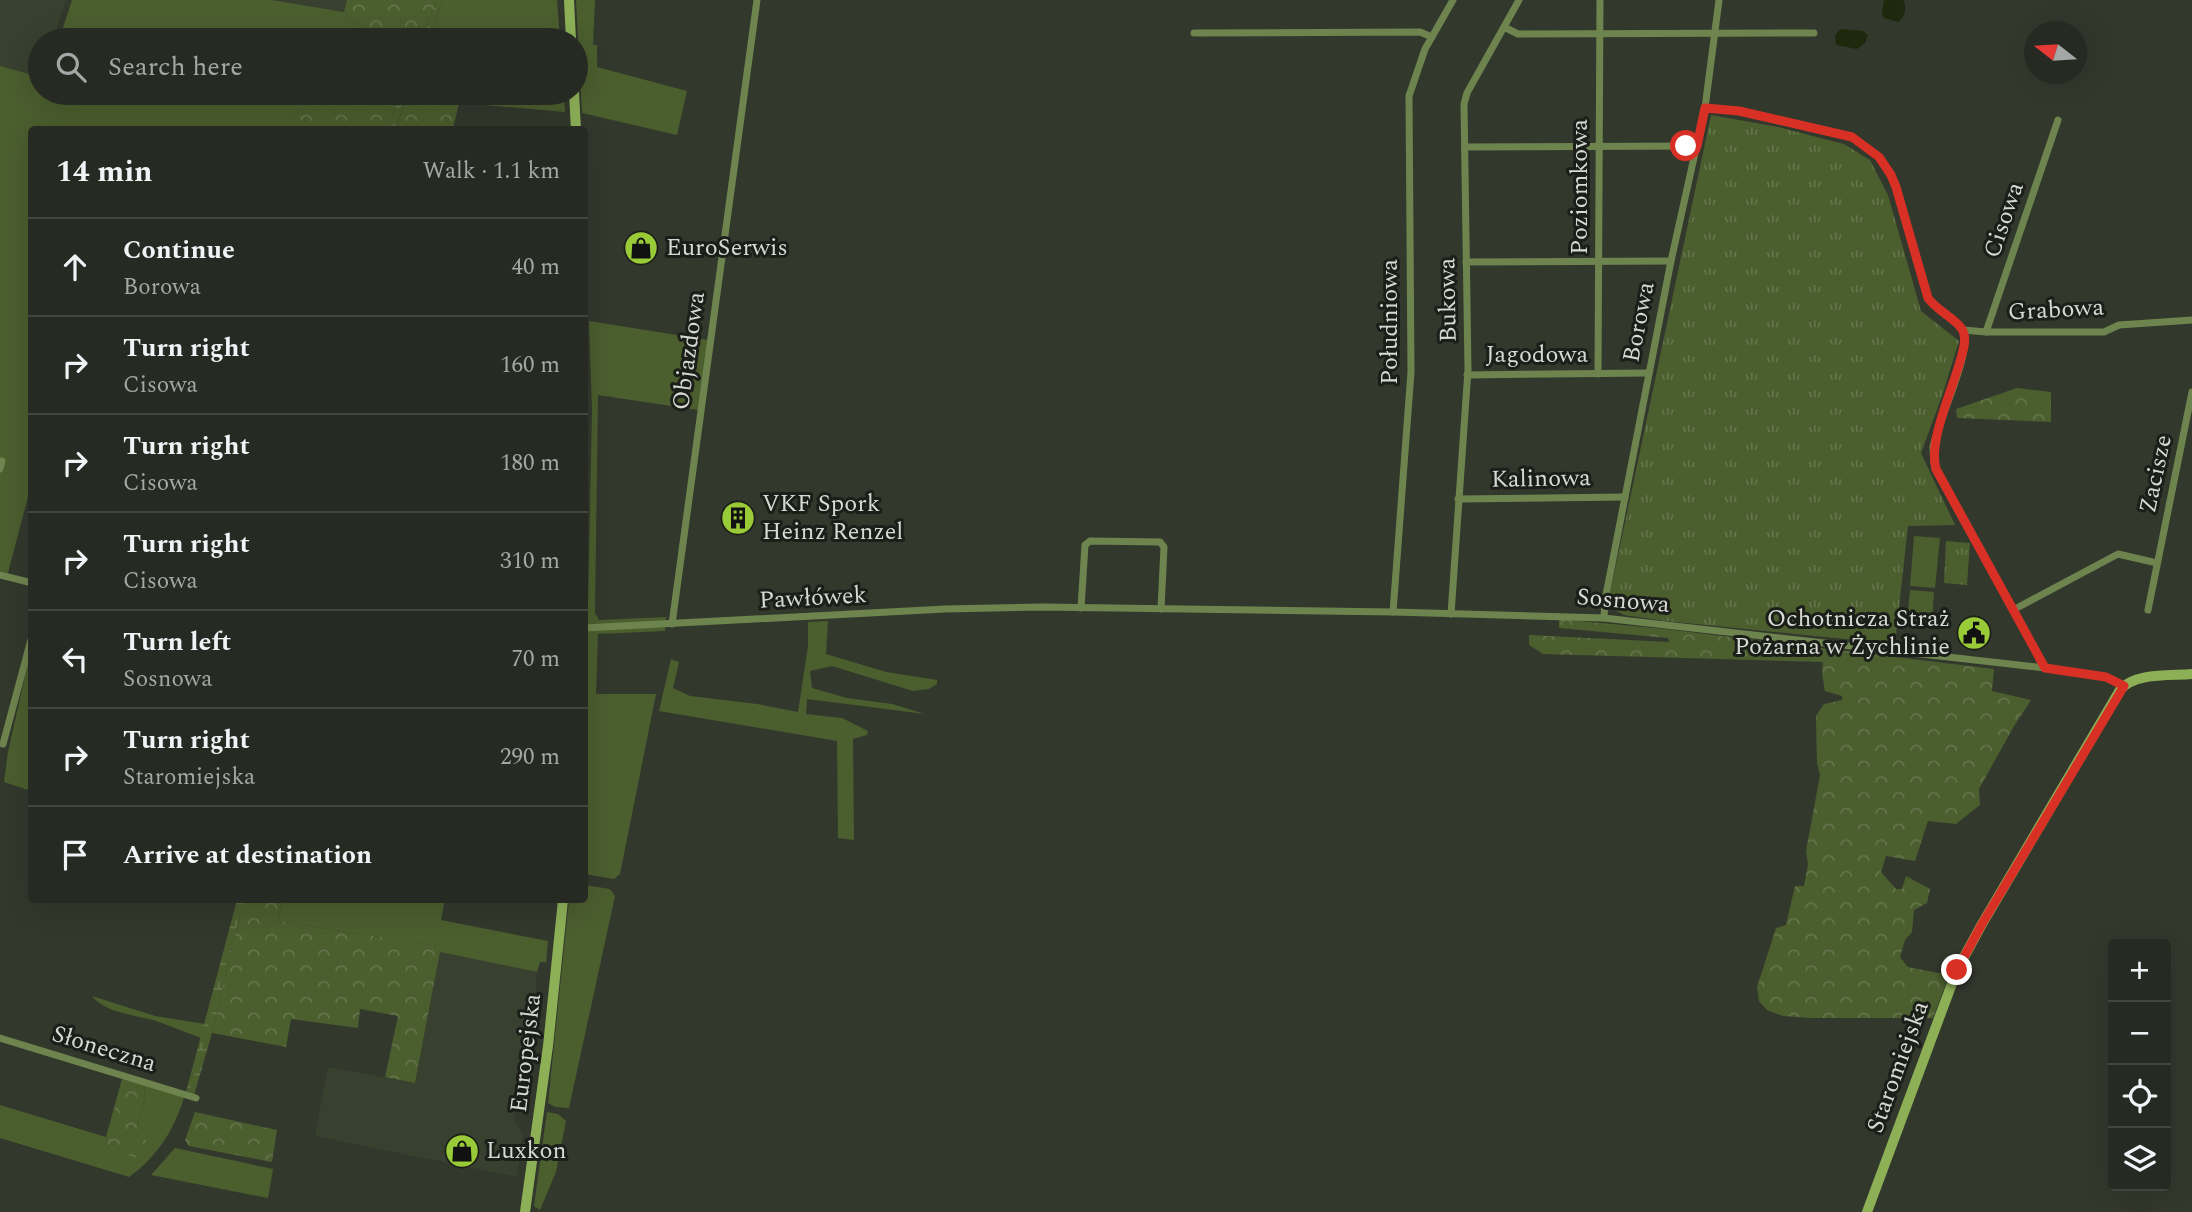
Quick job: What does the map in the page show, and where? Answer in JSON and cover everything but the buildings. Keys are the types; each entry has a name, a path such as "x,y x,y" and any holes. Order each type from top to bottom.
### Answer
{"street":[{"path":"569,0 570,28"},
{"name":"Objazdowa","path":"672,624 757,0"},
{"name":"Południowa","path":"1394,612 1411,372 1409,96 1425,49 1453,0"},
{"name":"Bukowa","path":"1451,614 1467,375 1465,98 1519,0"},
{"name":"Poziomkowa","path":"1598,374 1600,0"},
{"name":"Borowa","path":"1604,618 1605,600 1671,261 1705,108 1719,0"},
{"path":"1504,27 1518,34 1814,33"},
{"path":"1194,33 1420,32 1432,37"},
{"path":"575,105 576,126"},
{"path":"1705,108 1739,111 1852,137 1879,157 1891,175 1928,298 1933,306 1963,330 1965,340 1955,381 1935,439 1936,469 2045,668"},
{"name":"Cisowa","path":"1986,332 2058,120"},
{"path":"1465,147 1697,146"},
{"path":"1466,262 1671,261"},
{"name":"Grabowa","path":"1963,330 2104,332 2119,325 2192,320"},
{"name":"Jagodowa","path":"1467,375 1649,373"},
{"name":"Zacisze","path":"2148,610 2192,392"},
{"name":"Kalinowa","path":"1458,499 1625,497"},
{"path":"1081,608 1085,545 1090,541 1160,542 1164,547 1161,609"},
{"path":"2013,610 2118,554 2157,563"},
{"path":"0,575 28,582"},
{"name":"Pawłówek","path":"588,628 945,609 1042,607"},
{"name":"Sosnowa","path":"1042,607 1604,618 2045,668 2106,677 2124,686"},
{"path":"3,744 28,651"},
{"path":"2124,686 2140,679 2192,674"},
{"name":"Staromiejska","path":"1867,1212 1957,970 2124,686"},
{"name":"Europejska","path":"525,1212 548,1046 563,903"},
{"name":"Słoneczna","path":"0,1038 196,1098"}],"shaded area":[{"path":"0,0 66,0 57,28 28,28 28,74 0,66"},
{"path":"272,0 347,0 344,12"},
{"path":"1884,0 1903,0 1905,12 1898,22 1884,18"},
{"path":"1840,29 1863,31 1868,35 1865,43 1857,49 1836,45 1835,36"},
{"path":"440,952 537,972 530,1084 517,1095 514,1120 523,1134 517,1177 315,1136 328,1067 415,1083"}],"green space":[{"path":"72,0 272,0 344,12 365,28 63,28"},
{"path":"347,0 437,0 425,28 365,28 344,12"},
{"path":"437,0 443,0 432,28 425,28"},
{"path":"443,0 557,0 559,28 432,28"},
{"path":"576,0 595,0 593,45 597,45 597,67 687,91 677,135 582,113 582,105 588,105 588,28 577,28"},
{"path":"0,66 28,74 28,105 303,105 291,118 291,126 28,126 28,496 8,573 0,571"},
{"path":"303,105 396,105 390,126 291,126 291,118"},
{"path":"396,105 403,105 397,126 390,126"},
{"path":"403,105 459,105 454,126 397,126"},
{"path":"484,105 565,105 565,112"},
{"path":"1711,115 1778,127 1844,144 1870,160 1888,195 1921,311 1959,341 1921,453 1955,525 1908,526 1895,644 1624,615 1613,609 1609,598"},
{"path":"589,321 708,340 698,410 598,395 595,613 599,620 666,617 665,631 598,634 596,694 656,694 620,874 614,879 588,875 588,605 592,409"},
{"path":"2017,388 2051,392 2051,422 1957,418 1956,409"},
{"path":"1914,536 1940,538 1935,588 1910,586"},
{"path":"1946,541 1970,543 1967,585 1944,583"},
{"path":"1910,590 1934,592 1932,622 1907,620"},
{"path":"1559,619 1665,629 1994,669 1992,691 2031,700 1979,789 1980,805 1956,824 1928,821 1915,861 1886,856 1881,872 1896,889 1902,889 1906,876 1930,889 1927,903 1914,910 1912,932 1905,940 1900,957 1908,967 1949,975 1933,1018 1783,1016 1767,1010 1759,1001 1757,987 1776,928 1786,925 1795,886 1804,886 1808,864 1806,851 1820,775 1817,763 1816,716 1824,704 1842,700 1842,696 1825,691 1823,662 1543,654 1529,645 1529,635 1669,642 1668,638 1559,628"},
{"path":"828,621 826,654 886,672 937,680 937,684 929,689 913,691 832,666 810,671 812,688 847,698 892,704 925,714 807,699 806,714 842,718 868,731 867,735 853,739 854,840 838,838 837,741 659,711 671,659 679,662 673,688 690,696 798,712 808,646 808,622"},
{"path":"28,663 28,790 4,782"},
{"path":"588,885 610,889 615,896 569,1108 555,1107 548,1103 569,903 588,903"},
{"path":"236,903 242,903 212,1033 194,1095 186,1092"},
{"path":"242,903 281,903 278,921 438,946 440,952 415,1083 385,1077 398,1016 360,1009 358,1028 291,1019 286,1047 212,1033"},
{"path":"281,903 444,903 441,920 548,941 546,962 540,962 537,972 440,952 437,946 278,921"},
{"path":"92,996 155,1016 205,1024 201,1038 159,1022 106,1007"},
{"path":"122,1079 144,1085 145,1098 137,1128 146,1140 138,1158 109,1150 106,1137"},
{"path":"144,1085 184,1097 164,1142 148,1161 129,1177 0,1138 0,1105 106,1137 109,1150 137,1128 145,1098"},
{"path":"195,1112 277,1130 272,1162 189,1146 185,1140"},
{"path":"547,1112 558,1114 566,1121 556,1172 540,1210 534,1206"},
{"path":"175,1148 273,1169 268,1198 151,1175"}],"place":[{"name":"EuroSerwis","path":"641,248"},
{"name":"VKF Spork Heinz Renzel","path":"738,518"},
{"name":"Ochotnicza Straż Pożarna w Żychlinie","path":"1974,633"},
{"name":"Luxkon","path":"462,1151"}],"route":[{"path":"1686,146 1697,146 1705,108 1739,111 1852,137 1879,157 1896,187 1928,298 1933,306 1963,330 1965,340 1955,381 1935,439 1933,454 1936,469 2045,668 2106,677 2124,686 1957,970"}]}
